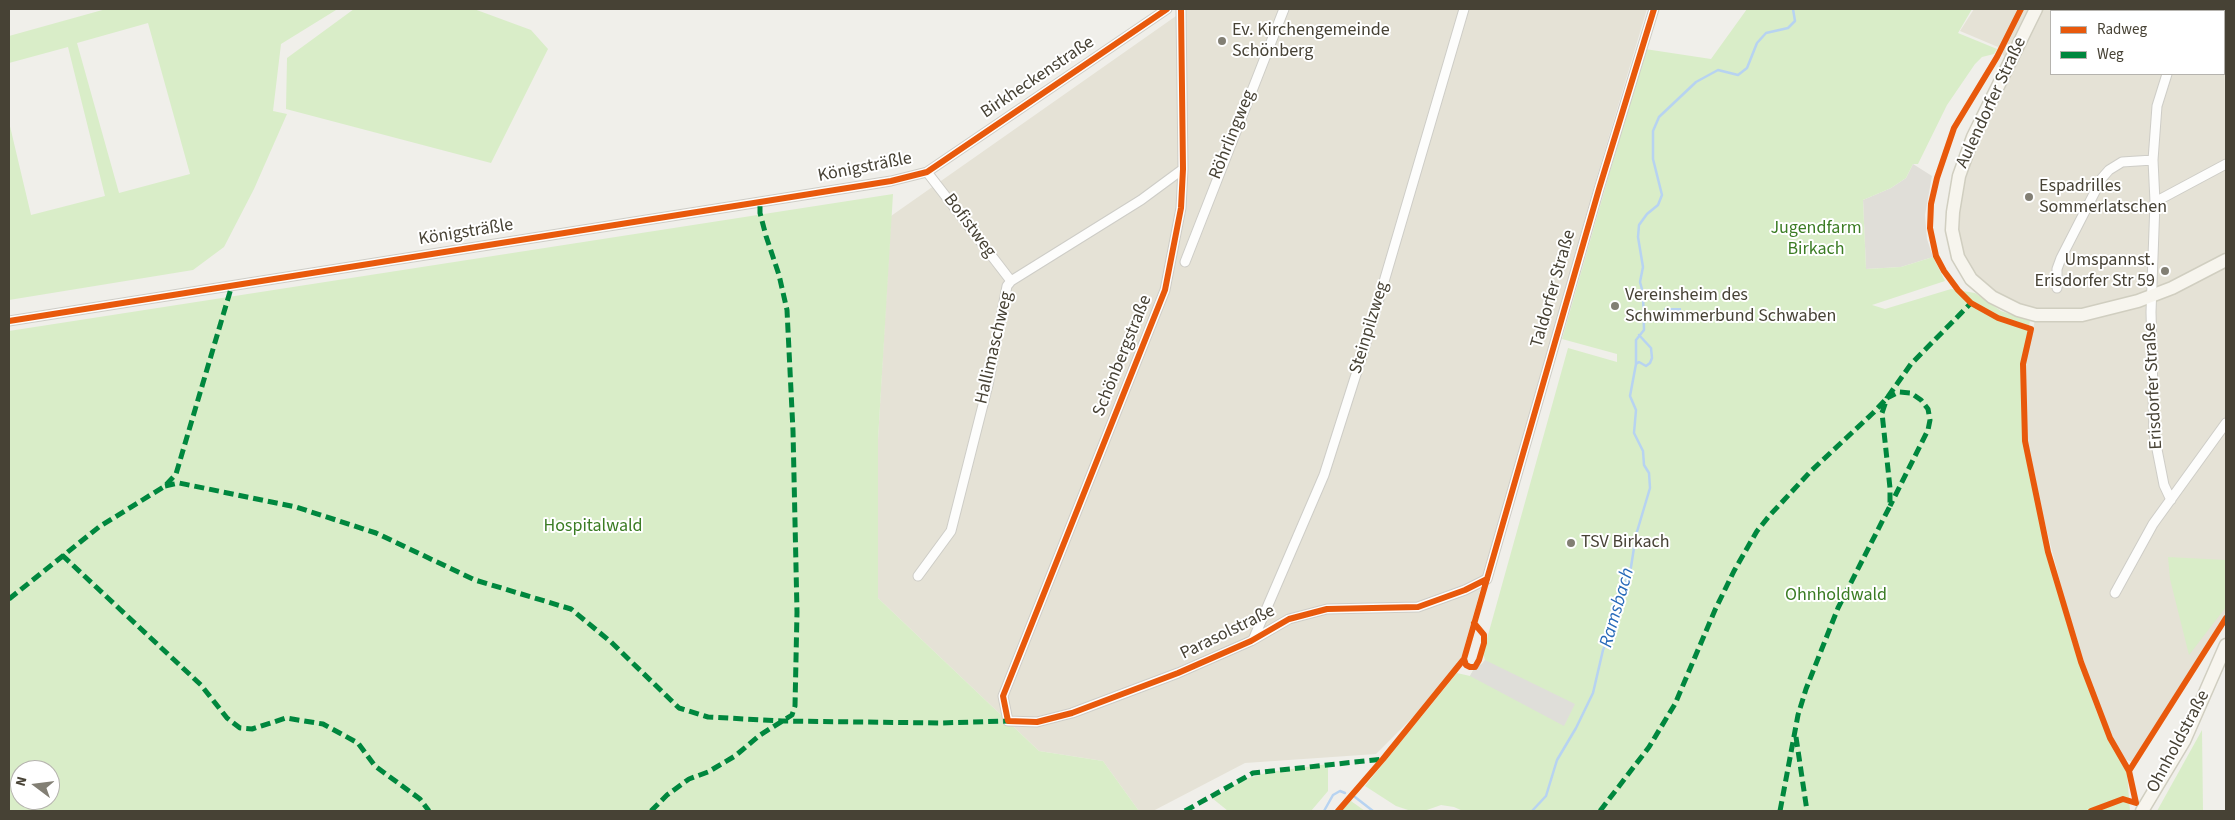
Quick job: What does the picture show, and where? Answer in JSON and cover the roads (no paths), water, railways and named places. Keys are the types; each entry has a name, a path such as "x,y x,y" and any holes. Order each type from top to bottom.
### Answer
{"main road":[{"name":"Aulendorfer Straße","path":"2036,9 1965,155 1959,176 1952,212 1952,230 1958,256 1971,279 1992,297 2004,304 2036,315 2065,316 2101,312 2153,295 2172,288 2226,260"},
{"name":"Ohnholdstraße","path":"2142,811 2184,741 2226,645"}],"street":[{"name":"Birkheckenstraße","path":"927,172 1167,9"},
{"name":"Schönbergstraße","path":"1002,696 1165,290 1181,208 1183,169 1181,9"},
{"name":"Röhrlingweg","path":"1185,262 1284,9"},
{"name":"Steinpilzweg","path":"1253,640 1324,475 1368,334 1464,9"},
{"name":"Taldorfer Straße","path":"1487,579 1599,189 1654,9"},
{"name":"Erisdorfer Straße","path":"2167,75 2157,106 2153,160 2155,202 2151,312 2154,434 2164,485 2171,500"},
{"path":"2056,288 2057,269 2061,258 2102,178 2108,170 2122,162 2153,160"},
{"path":"2155,202 2226,164"},
{"name":"Hallimaschweg","path":"918,576 951,531 988,385 1007,286 1141,200 1183,169"},
{"name":"Bofistweg","path":"927,172 1011,282"},
{"name":"Königsträßle","path":"9,321 891,181 927,172"},
{"path":"2115,593 2153,524 2226,423"},
{"name":"Parasolstraße","path":"1002,696 1008,721 1037,722 1072,714 1169,677 1253,640 1289,619 1327,609 1418,607 1465,590 1487,579"}],"water":[{"path":"1664,308 1681,308 1681,316 1663,316"}],"waterway":[{"name":"Ramsbach","path":"1532,811 1546,796 1557,760 1576,728 1593,693 1603,650 1615,624 1631,567 1636,535 1650,488 1649,473 1644,465 1643,451 1634,433 1636,410 1630,396 1636,364 1636,340 1644,330 1643,293 1640,282 1643,267 1638,237 1639,225 1647,214 1658,205 1662,195 1653,159 1653,131 1659,117 1696,82 1718,70 1738,75 1747,68 1757,43 1766,33 1788,28 1795,21 1793,9"},
{"name":"Ramsbach","path":"1636,364 1639,362 1646,366 1652,358 1651,348 1639,335"},
{"name":"Ramsbach","path":"1324,811 1333,795 1340,791 1345,793"},
{"name":"Ramsbach","path":"1355,797 1373,811"}],"place":[{"name":"Ev. Kirchengemeinde Schönberg","path":"1222,41"},
{"name":"Espadrilles Sommerlatschen","path":"2029,197"},
{"name":"Umspannst. Erisdorfer Str 59","path":"2165,271"},
{"name":"Vereinsheim des Schwimmerbund Schwaben","path":"1615,306"},
{"name":"TSV Birkach","path":"1571,543"}],"park label":[{"name":"Jugendfarm Birkach","path":"1816,239"},
{"name":"Hospitalwald","path":"593,527"},
{"name":"Ohnholdwald","path":"1836,596"}]}
